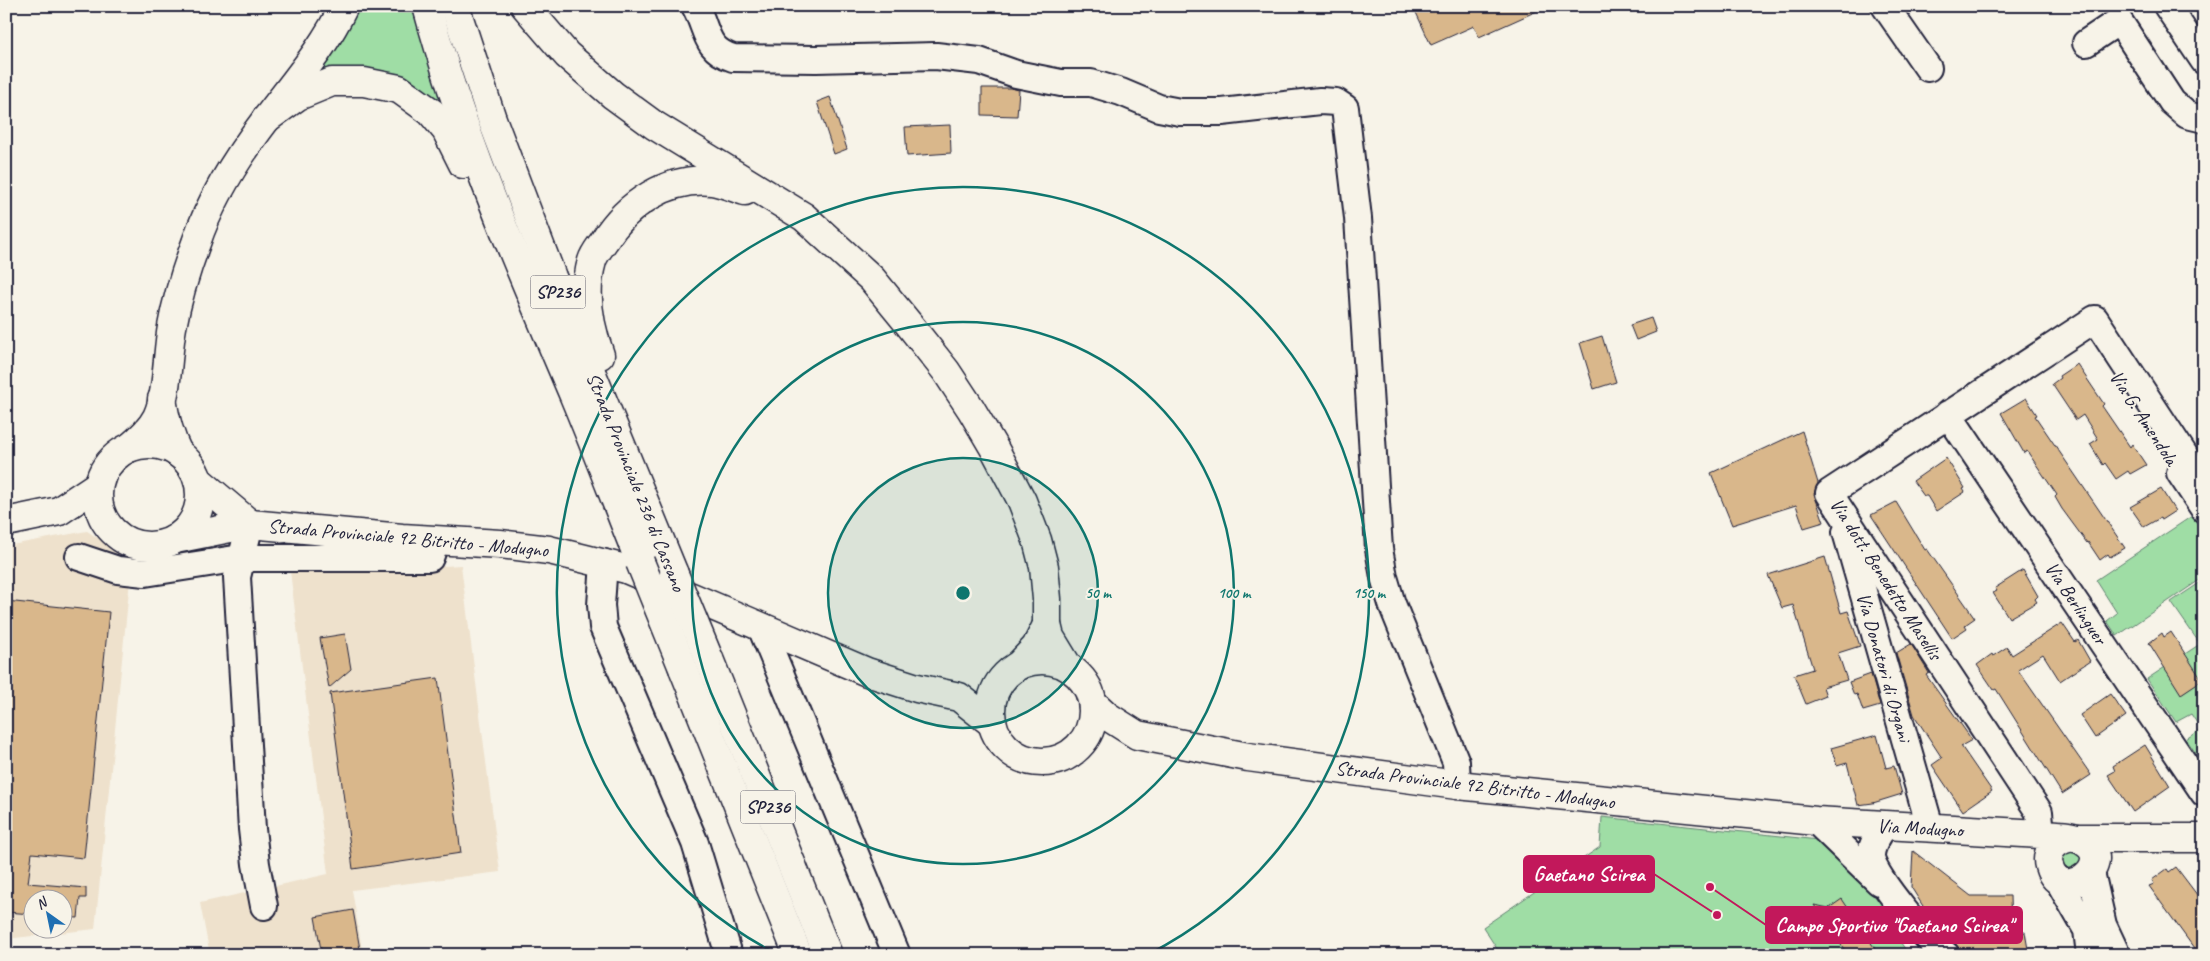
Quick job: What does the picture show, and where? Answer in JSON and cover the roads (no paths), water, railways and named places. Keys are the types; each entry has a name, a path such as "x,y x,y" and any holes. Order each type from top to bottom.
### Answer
{"main road":[{"path":"129,448 146,444 162,446 178,453 190,464 198,480 200,496 197,513 188,528 176,539 161,545 145,547 116,536 106,524 100,512 97,499 98,485 104,469 115,457 143,436 157,417 162,399 172,328 196,242 222,184 266,119 313,59 331,32 344,6"},
{"name":"Strada Provinciale 236 di Cassano","path":"427,6 466,129 526,286 574,398 684,668 721,767 798,955"},
{"name":"Strada Provinciale 236 di Cassano","path":"455,6 492,119 549,268 828,955"},
{"path":"525,6 567,54 612,96 654,125 804,217 878,286 946,371 994,448 1022,502 1037,540 1044,567 1047,626 1053,643 1066,665"},
{"path":"266,119 298,96 332,82 364,82 399,89 432,112 446,130 479,197 522,304 574,398"},
{"path":"674,574 646,468 593,336 588,308 592,259 614,225 642,200 674,184 713,182 749,192 804,217"},
{"path":"162,399 164,418 178,453"},
{"path":"198,480 250,524"},
{"path":"6,522 59,511 98,485"},
{"path":"59,511 81,515 106,524"},
{"name":"Strada Provinciale 92 Bitritto - Modugno","path":"176,539 250,524 500,544 549,550 626,569 867,672 917,688 959,697"},
{"path":"1047,626 1036,647 1010,673 994,694 991,708 992,722 999,739 1010,752 1026,760 1043,763 1060,759 1096,741 1137,735"},
{"path":"959,697 981,692 1034,660 1051,660 1066,665 1080,675 1089,688 1094,704 1093,721 1087,738 1076,750"},
{"path":"959,697 992,722"},
{"path":"1094,704 1107,716 1137,735"},
{"name":"Strada Provinciale 92 Bitritto - Modugno","path":"1137,735 1248,757 1457,785 1816,821"},
{"name":"Via Modugno","path":"1816,821 2033,833 2072,838"},
{"path":"2033,833 2053,872 2072,883 2086,878 2093,864 2107,846 2122,838"},
{"path":"2053,872 2051,850 2061,840 2072,838 2204,838"},
{"path":"2072,838 2088,844 2093,864"}],"street":[{"path":"695,6 708,39 720,54 733,58 816,60 936,56 979,60 1016,74 1061,83 1091,84 1121,92 1159,108 1180,112 1222,112 1320,101 1336,102 1345,108 1358,218 1379,549 1384,578 1392,604 1456,762 1457,785"},
{"path":"1885,6 1928,68"},
{"path":"2168,6 2204,61"},
{"path":"2086,43 2119,21 2172,102 2187,115 2204,119"},
{"name":"Via G. Amendola","path":"2090,322 2177,456 2204,509"},
{"name":"Via dott. Benedetto Masellis","path":"2033,833 2039,812 1834,500 1948,414 2090,322"},
{"name":"Via Berlinguer","path":"1948,414 2204,793"},
{"path":"2177,456 2204,485"},
{"name":"Via Donatori di Organi","path":"1834,500 1930,827"},
{"path":"250,524 237,577 252,829 264,906"},
{"path":"79,557 118,570 145,573 241,558 430,558 436,540"},
{"path":"604,563 601,605 603,626 695,843 729,955"},
{"path":"761,627 897,955"},
{"path":"1816,821 1892,894"},
{"path":"1884,826 1872,847 1871,859 1892,894 1938,952"},
{"path":"2093,864 2103,925 2118,955"},
{"path":"2053,872 2087,930 2090,955"}],"place":[{"name":"Campo Sportivo \"Gaetano Scirea\"","path":"1710,887"},
{"name":"Gaetano Scirea","path":"1717,915"}]}
